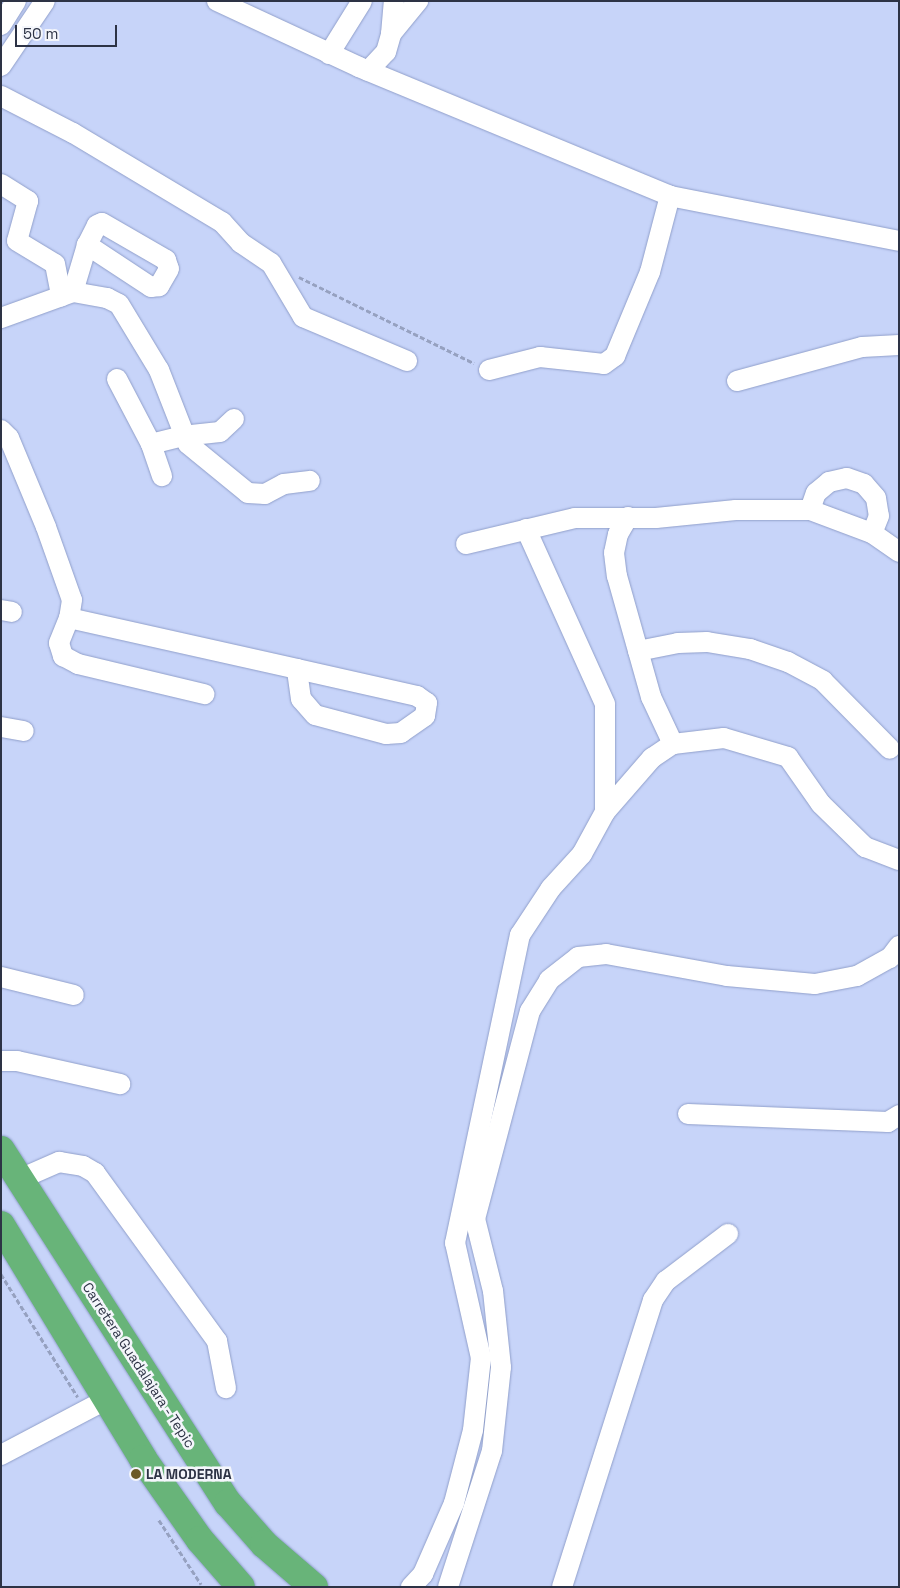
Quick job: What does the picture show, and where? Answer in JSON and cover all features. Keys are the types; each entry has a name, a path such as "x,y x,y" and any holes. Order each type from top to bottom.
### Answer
{"highway":[{"name":"Carretera Guadalajara - Tepic","path":"1,1150 228,1503 264,1544 314,1587"},
{"path":"1,1225 143,1459 200,1540 241,1587"}],"street":[{"path":"1,25 16,1"},
{"path":"1,66 45,1"},
{"path":"217,1 368,71 670,196 899,241"},
{"path":"329,54 362,1"},
{"path":"368,71 386,52 391,34 394,1"},
{"path":"391,34 418,1"},
{"path":"1,96 74,133 222,222 241,243 271,264 303,316 408,361"},
{"path":"1,184 28,200 17,241 55,264 67,294"},
{"path":"489,370 540,357 604,364 615,356 650,272 670,196"},
{"path":"67,294 87,244"},
{"path":"1,318 67,294 107,298 119,304 159,370 182,436 248,493 265,494 284,484 310,482"},
{"path":"737,381 862,347 899,345"},
{"path":"118,379 151,444 162,476"},
{"path":"151,444 182,436 220,432 234,419"},
{"path":"1,430 9,438 72,600 70,618 60,643 63,656 78,664 204,694"},
{"path":"810,510 816,493 829,482 847,478 864,484 876,498 879,516 872,533"},
{"path":"466,544 575,518 664,518 736,510 810,510 872,533 899,552"},
{"path":"628,518 618,534 614,553 651,696 673,744"},
{"path":"526,529 605,704 605,812"},
{"path":"70,618 297,669 417,696 427,703 426,716 401,733 386,734 315,715 301,699 297,669"},
{"path":"638,651 678,642 707,642 750,649 788,662 823,681 890,749"},
{"path":"1,727 24,731"},
{"path":"411,1587 423,1574 454,1503 469,1447 481,1358 455,1243 520,935 551,888 582,854 605,812 652,758 673,744 724,738 788,757 821,804 865,847 899,860"},
{"path":"448,1587 492,1451 502,1367 495,1314 475,1219 530,1012 549,980 578,957 606,954 728,976 815,984 857,976 890,958 899,946"},
{"path":"1,977 74,995"},
{"path":"1,1061 17,1061 120,1084"},
{"path":"482,1110 503,1113"},
{"path":"688,1114 895,1119"},
{"path":"20,1179 58,1162 83,1166 95,1174 217,1341 226,1388"},
{"path":"562,1587 653,1300 666,1281 728,1234"},
{"path":"458,1258 483,1253"},
{"path":"472,1317 495,1314"},
{"path":"1,1456 107,1399"},
{"path":"469,1447 492,1451"}],"path":[{"path":"297,276 489,370"}],"place":[{"name":"LA MODERNA","path":"136,1474"}]}
